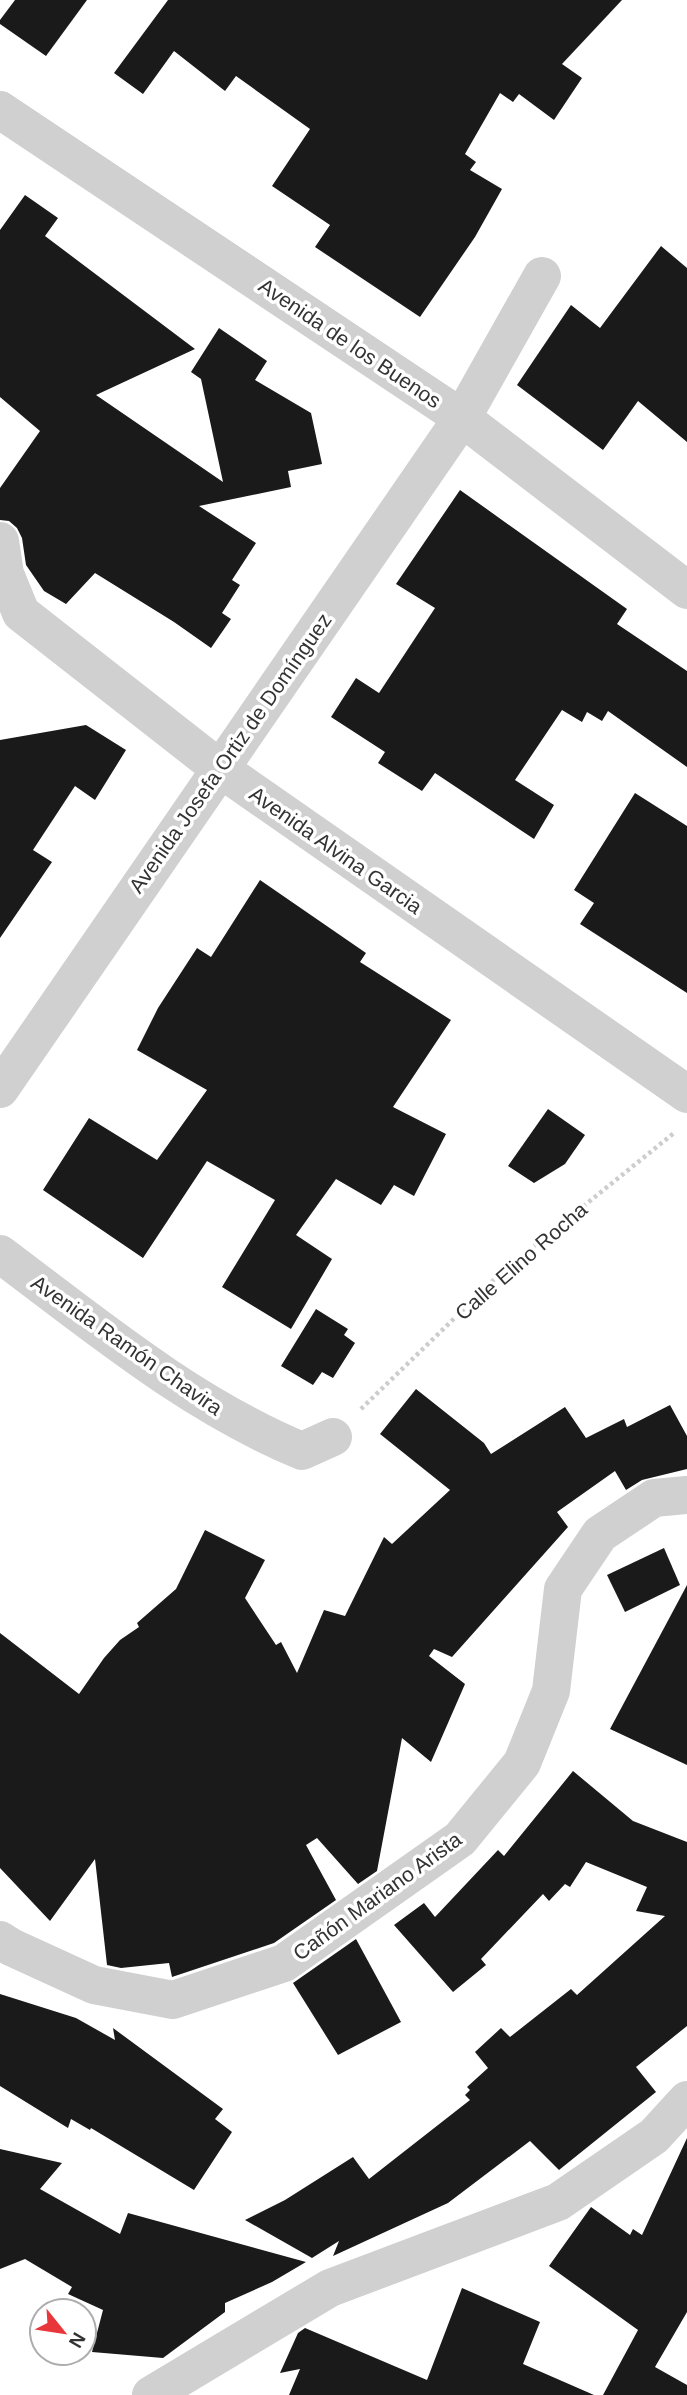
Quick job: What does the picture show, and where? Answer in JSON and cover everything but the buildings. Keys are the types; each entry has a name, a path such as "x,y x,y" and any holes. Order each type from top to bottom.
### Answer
{"street":[{"name":"Avenida de los Buenos","path":"1,109 462,418 687,590"},
{"name":"Avenida Josefa Ortiz de Domínguez","path":"0,1089 462,418 542,275"},
{"name":"Avenida Alvina Garcia","path":"0,541 5,574 22,612 219,768 687,1094"},
{"name":"Avenida Ramón Chavira","path":"0,1254 197,1398 262,1435 302,1451 332,1437"},
{"name":"Cañón Mariano Arista","path":"4,1947 94,1985 173,2000 284,1963 460,1839 522,1763 551,1691 563,1588 600,1534 654,1498 687,1495"},
{"path":"151,2395 330,2288 558,2202 654,2136 687,2100"}],"path":[{"name":"Calle Elino Rocha","path":"332,1437 502,1272 676,1132"}]}
